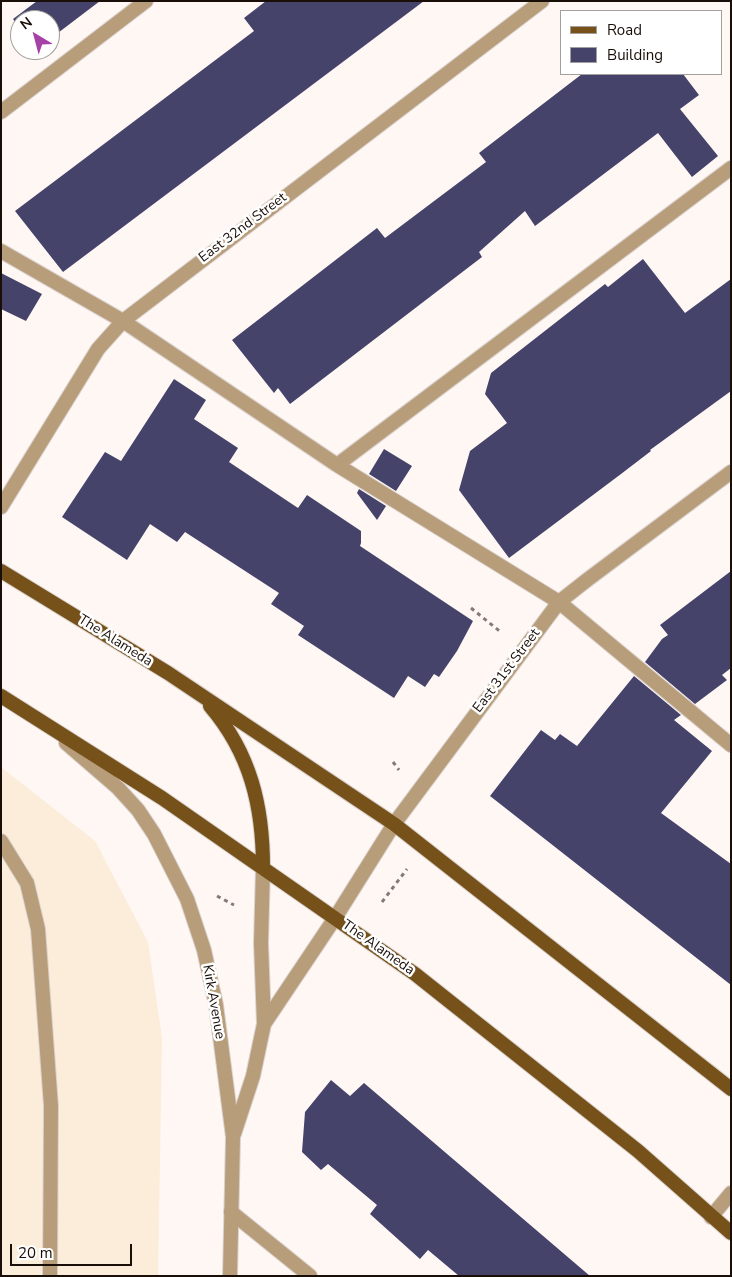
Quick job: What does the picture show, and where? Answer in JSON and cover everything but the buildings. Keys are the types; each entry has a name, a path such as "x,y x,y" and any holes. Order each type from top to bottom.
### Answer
{"main road":[{"name":"The Alameda","path":"1,571 200,695 394,824 731,1089"},
{"path":"200,695 232,737 254,786 259,809 263,868"},
{"name":"The Alameda","path":"1,696 162,798 414,974 638,1151 731,1233"}],"street":[{"path":"1,112 146,1"},
{"name":"East 32nd Street","path":"1,507 98,349 123,321 542,1"},
{"path":"337,464 731,168"},
{"path":"1,251 123,321 337,464 559,602 731,745"},
{"name":"East 31st Street","path":"335,918 394,824 559,602 731,472"},
{"name":"Kirk Avenue","path":"30,714 90,762 138,810 154,834 187,899 204,950 216,1005 233,1137 230,1276"},
{"path":"1,841 28,883 38,929 51,1106 50,1276"},
{"name":"Kirk Avenue","path":"233,1137 253,1076 264,1024 261,943 263,868"},
{"name":"Kirk Avenue","path":"264,1024 335,918"},
{"path":"711,1217 731,1193"},
{"path":"231,1212 310,1276"}],"path":[{"path":"471,608 502,633"},
{"path":"378,906 407,869"},
{"path":"213,894 236,906"}],"shaded area":[{"path":"1,767 95,841 148,942 162,1038 158,1276 1,1276"}]}
